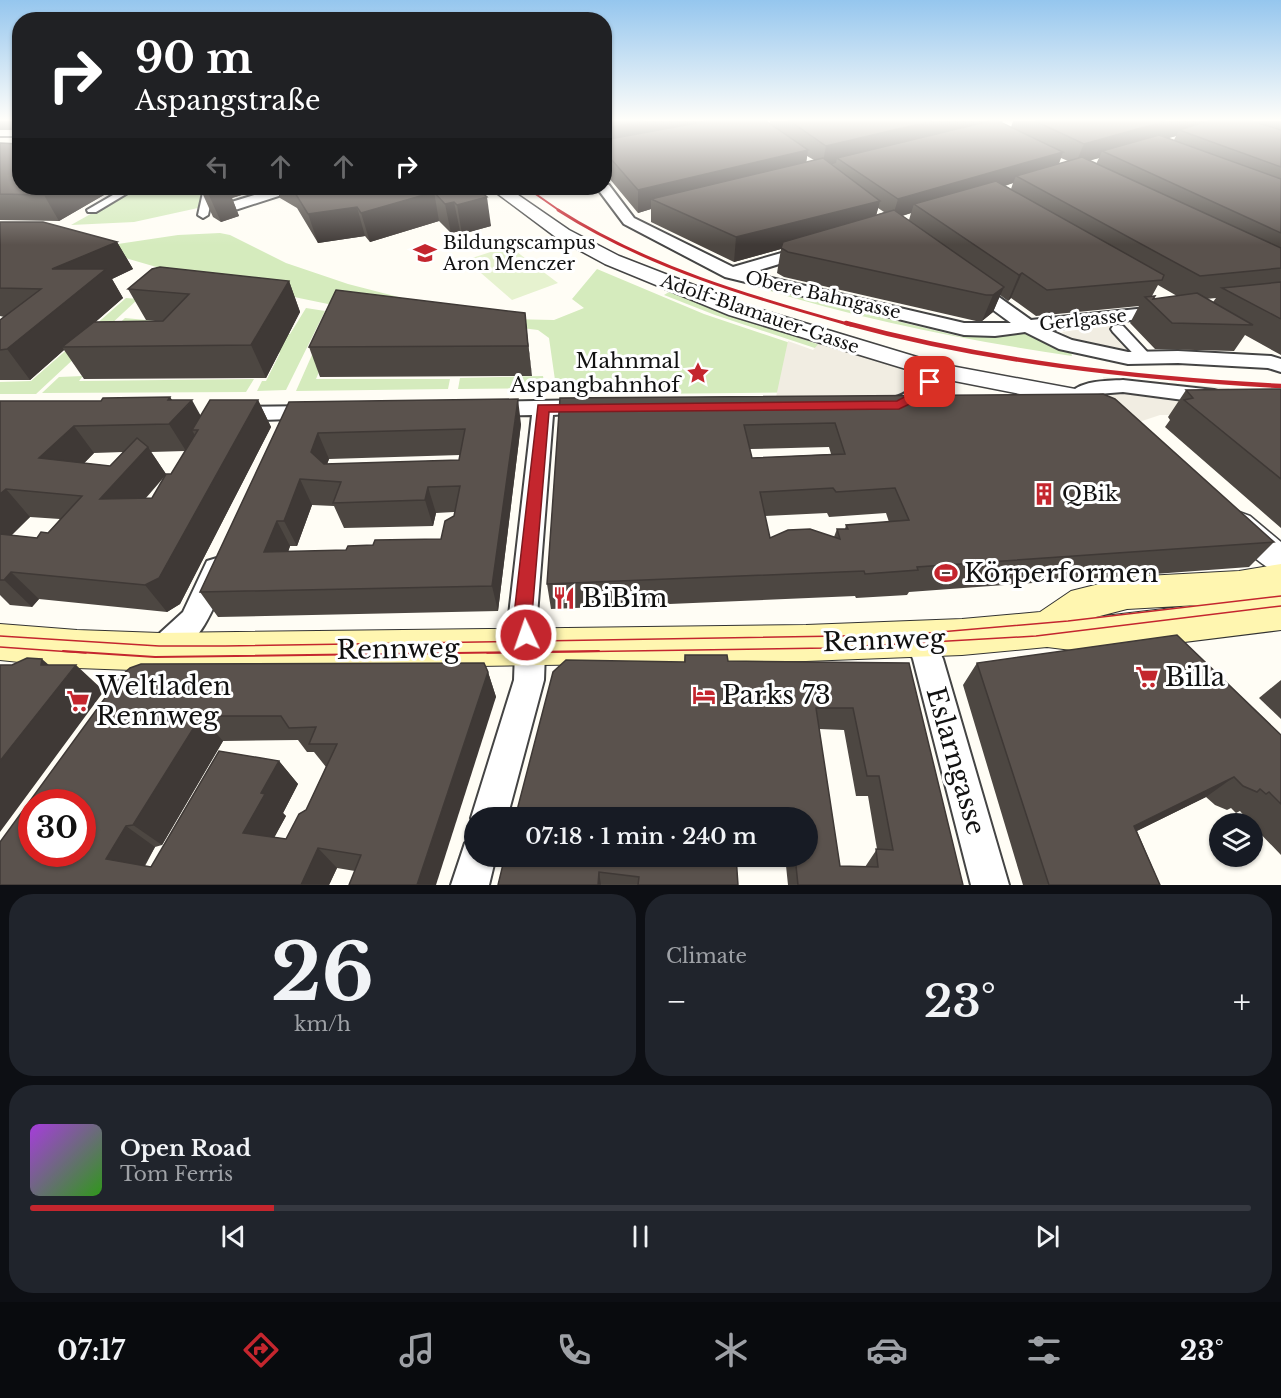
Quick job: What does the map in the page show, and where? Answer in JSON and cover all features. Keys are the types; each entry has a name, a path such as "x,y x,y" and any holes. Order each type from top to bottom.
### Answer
{"main road":[{"name":"Rennweg","path":"1165,624 1239,587 1281,580"},
{"name":"Rennweg","path":"0,642 77,649 148,665 529,647 919,639 1047,629 1096,634 1165,624 1281,613"}],"street":[{"path":"92,210 119,195"},
{"path":"203,215 207,195"},
{"path":"230,207 267,195"},
{"name":"Adolf-Blamauer-Gasse","path":"508,195 563,234 612,260 737,310 937,371 1077,397 1117,416"},
{"path":"609,195 629,221 652,216"},
{"name":"Obere Bahngasse","path":"629,221 731,273 964,328 986,331 1027,326"},
{"path":"731,273 822,246"},
{"path":"963,279 1027,326 1066,345 1118,356 1146,359 1178,357 1276,364"},
{"name":"Gerlgasse","path":"1027,326 1181,309 1161,297"},
{"path":"1118,328 1146,359"},
{"path":"1241,344 1276,364"},
{"path":"868,405 899,405 921,394 937,371"},
{"path":"1077,397 1094,388 1123,386 1229,398"},
{"path":"471,409 611,407"},
{"path":"492,807 529,680 529,647 523,615 543,408"},
{"path":"218,414 286,424 339,412"},
{"path":"1230,516 1281,561"},
{"path":"148,665 193,621 227,548"},
{"name":"Eslarngasse","path":"919,639 928,659 990,885"},
{"path":"470,885 475,867"}],"green space":[{"path":"125,195 201,195 198,208 134,222 71,225"},
{"path":"220,233 230,235 286,263 348,284 410,300 506,319 554,320 584,308 572,299 597,269 704,314 826,355 836,392 641,394 556,387 549,338 538,330 328,304 177,273 91,248 178,235"},
{"path":"509,246 558,283 512,300 466,260"},
{"path":"721,271 779,288 787,294 962,337 964,334 989,336 1025,332 1051,347 1071,352 1072,356 937,333 847,313 715,273"},
{"path":"669,292 820,345 869,366 715,315 664,295"},
{"path":"126,298 138,299 36,394 0,394 0,382 31,381"},
{"path":"306,308 325,311 286,390 257,391 262,381 266,381 280,353 113,351 84,357 125,318 290,334"},
{"path":"319,339 326,355 316,379 450,379 448,389 296,391"},
{"path":"83,376 79,381 254,379 246,392 42,393 59,377"},
{"path":"543,376 545,388 458,389 460,378"}],"shaded area":[{"path":"1119,324 1149,356 1070,342 1062,332"},
{"path":"788,341 813,350 820,342 903,370 910,381 903,392 896,395 776,397"},
{"path":"1103,377 1229,388 1253,414 1160,415 1139,422 1110,398"}],"building":[{"path":"0,162 12,162 12,194 0,194"},
{"path":"614,162 756,162 638,190"},
{"path":"805,162 829,162 880,201 736,237 651,199"},
{"path":"843,162 1027,162 898,199"},
{"path":"1064,162 1094,162 1281,248 1281,268 1200,276 1016,176"},
{"path":"1127,162 1235,162 1281,179 1281,233"},
{"path":"1268,162 1281,162 1281,167"},
{"path":"996,181 1164,275 1162,280 1047,290 1022,273 1019,275 914,204"},
{"path":"296,195 424,195 361,213 357,207 308,214"},
{"path":"437,195 485,195 487,197 457,205 454,202 445,204"},
{"path":"894,210 1004,287 993,295 986,295 788,252 781,248 783,242"},
{"path":"0,222 43,222 117,242 52,269 106,269 7,349 0,350 0,320 41,289 0,288"},
{"path":"160,267 289,281 251,345 62,347 94,322 163,321 189,294 128,289 152,269"},
{"path":"1281,282 1281,319 1222,288"},
{"path":"336,290 525,313 528,346 309,347"},
{"path":"1197,293 1253,325 1172,323 1145,297 1155,296 1153,299"},
{"path":"1281,389 1281,479 1184,400 1193,398 1186,390"},
{"path":"1103,394 1115,399 1274,542 917,567 918,570 865,574 864,571 547,584 560,398","holes":["835,423 845,454 752,458 744,425","833,488 836,492 895,488 909,520 846,525 848,529 837,529 840,539 810,529 788,530 770,538 760,492"]},
{"path":"170,397 168,400 192,400 169,424 74,426 39,458 110,466 137,438 148,447 100,499 152,498 166,474 171,474 198,430 192,430 210,400 258,400 159,578 145,585 11,572 4,580 0,580 0,534 37,538 41,532 48,533 82,496 6,489 0,494 0,401 101,401 103,398"},
{"path":"518,399 492,586 200,592 289,402","holes":["465,429 459,460 324,464 311,452 318,433","300,479 341,482 333,503 425,500 428,487 460,486 454,516 445,521 441,539 375,540 373,545 348,546 346,550 264,552 277,521 284,521"]},
{"path":"1177,635 1281,735 1281,804 1269,792 1266,794 1260,789 1257,792 1243,786 1234,777 1134,826 1160,885 1049,885 977,663"},
{"path":"685,655 727,655 728,661 909,663 963,885 798,885 796,867 818,867 818,807 518,807 553,672 566,660 685,662","holes":["816,708 853,708 867,776 879,776 893,850 876,849 878,867 840,866"]},
{"path":"27,658 42,659 41,665 76,665 0,761 0,665 12,665"},
{"path":"484,663 488,672 417,885 349,885 361,855 318,848 301,885 0,885 0,842 18,817 18,867 96,867 96,789 39,789 121,676 130,668 141,664","holes":["201,716 281,716 289,728 316,727 309,744 337,744 306,810 299,814 286,839 243,833 265,794 261,793 279,761 219,751 151,867 106,859 126,826 133,825"]},
{"path":"502,867 737,867 738,885 638,885 639,877 599,872 598,885 498,885"}],"tram line":[{"path":"0,636 159,646 225,646 905,635 1068,621 1281,596"},
{"path":"487,653 827,648 1036,636 1281,606"},
{"path":"0,647 86,653"},
{"path":"63,651 155,657 599,651"}],"railway":[{"path":"537,195 560,211"},
{"path":"558,210 592,230 663,264 737,291 851,325"},
{"path":"846,323 953,348 1062,366 1171,378 1281,386"}],"place":[{"name":"Bildungscampus Aron Menczer","path":"425,253"},
{"name":"Mahnmal Aspangbahnhof","path":"698,373"},
{"name":"QBik","path":"1044,494"},
{"name":"Körperformen","path":"946,573"},
{"name":"BiBim","path":"564,598"},
{"name":"Billa","path":"1147,677"},
{"name":"Parks 73","path":"704,695"},
{"name":"Weltladen Rennweg","path":"78,701"}],"route":[{"path":"526,635 523,615 543,408 899,405 921,394 930,382"}]}
